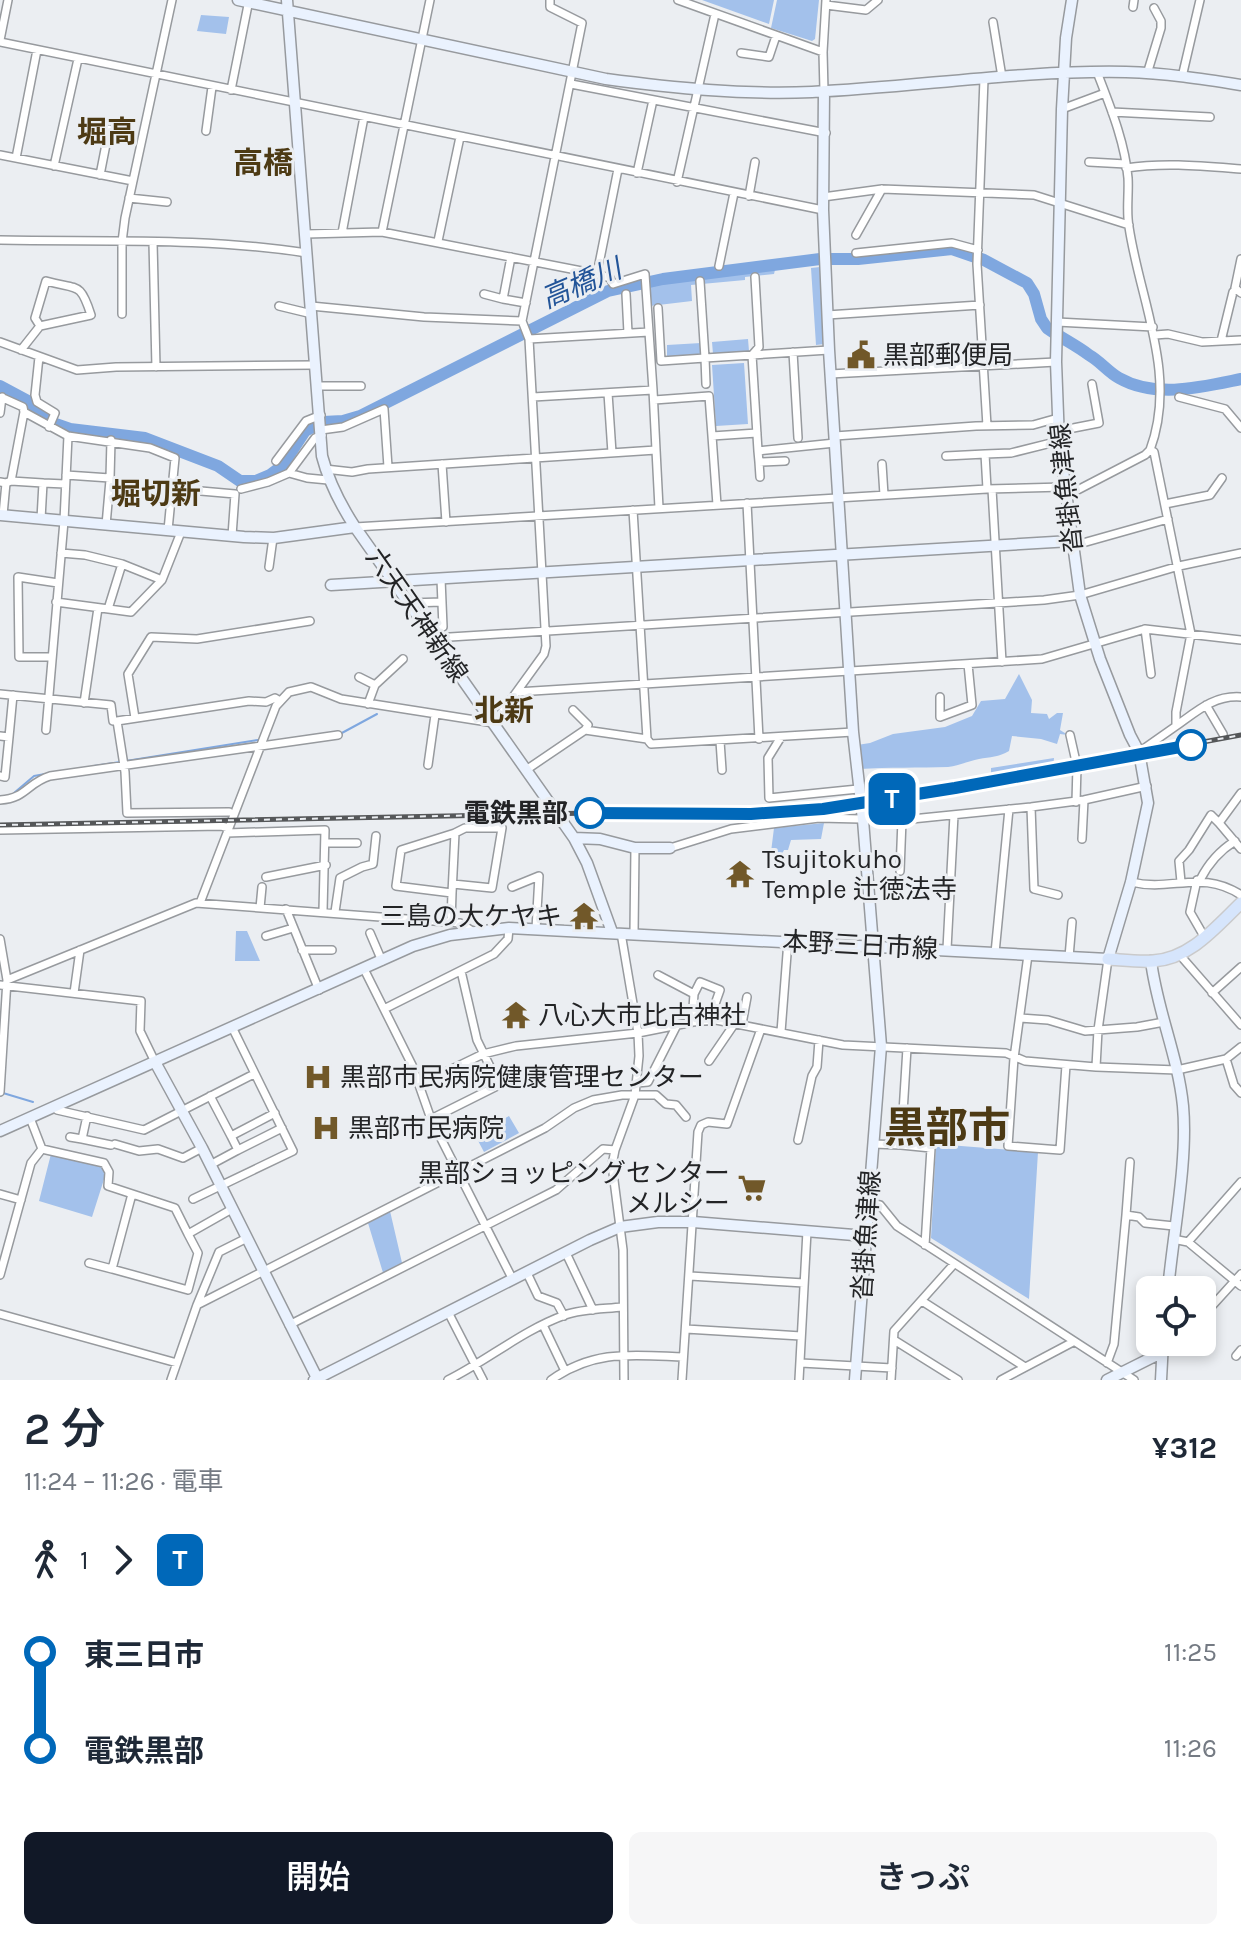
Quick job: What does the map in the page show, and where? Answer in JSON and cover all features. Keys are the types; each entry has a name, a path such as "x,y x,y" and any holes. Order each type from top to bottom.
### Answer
{"main road":[{"path":"1108,959 1151,961 1179,954 1205,938 1241,903"}],"street":[{"path":"8,0 0,41 212,87 823,210"},
{"path":"122,314 122,242 129,198 172,0"},
{"path":"382,232 430,0"},
{"path":"200,903 261,745 280,701 289,692 311,687 341,699 494,723 544,654 533,397 529,339 522,321 582,23 550,7 550,0"},
{"path":"824,91 826,2 866,10 878,0"},
{"name":"沓掛魚津線","path":"1072,0 1064,74 1059,202 1058,436 1080,595 1095,643 1139,752 1147,786 1146,823 1108,959"},
{"path":"1182,77 1200,0"},
{"path":"231,90 245,1 287,5 653,100 826,133"},
{"path":"682,1 823,52"},
{"name":"六天天神新線","path":"287,5 322,456 327,474 336,498 355,527 574,838 616,932"},
{"path":"1147,74 1161,28 1154,8"},
{"path":"677,182 715,14"},
{"path":"993,22 1002,77"},
{"path":"741,53 769,57 776,36"},
{"path":"16,158 37,50"},
{"path":"54,166 78,59"},
{"path":"572,78 697,89 824,91 1097,72 1182,77 1241,85"},
{"path":"0,413 2,397 23,407 24,412 6,482 2,515 232,536 273,538 355,527 990,489 1065,492 1150,450 1155,434 1159,392 1154,331 1129,225 1126,166 1112,112 1097,72"},
{"path":"984,79 978,250 987,426"},
{"path":"206,131 212,87"},
{"name":"沓掛魚津線","path":"824,91 824,258 830,374 853,732 881,1046 855,1380"},
{"path":"1062,109 1105,93"},
{"path":"637,173 653,100"},
{"path":"1112,112 1210,117"},
{"path":"342,233 364,117"},
{"path":"100,175 109,129"},
{"path":"438,241 460,137"},
{"path":"0,155 133,181"},
{"path":"749,196 755,162"},
{"path":"1089,162 1241,169"},
{"path":"597,274 618,169"},
{"path":"856,235 882,189"},
{"path":"823,197 882,189 1034,195 1129,225"},
{"path":"719,266 734,193"},
{"path":"129,198 167,202"},
{"path":"306,234 382,232 438,241 597,274 610,278 613,284 645,274 659,508"},
{"path":"0,240 244,243 307,253"},
{"path":"153,242 156,367"},
{"path":"856,253 952,243 978,250"},
{"path":"503,299 511,257"},
{"path":"1221,341 1233,292 1238,292 1241,259"},
{"path":"755,277 759,347 752,355 760,477"},
{"path":"21,350 40,326 91,315 83,292 77,287 46,281 35,318 40,326"},
{"path":"700,281 706,384"},
{"path":"484,294 526,303"},
{"path":"626,294 628,333"},
{"path":"827,315 980,305"},
{"path":"279,306 522,321"},
{"path":"658,308 661,361 829,350"},
{"path":"1057,322 1154,331 1202,342 1241,340"},
{"path":"529,339 649,332"},
{"path":"0,342 77,370 315,365"},
{"path":"793,352 798,438"},
{"path":"39,357 35,395 37,402 55,413 49,427"},
{"path":"830,374 1056,362"},
{"path":"946,456 1011,453 1099,423 1092,384"},
{"path":"318,386 361,386"},
{"path":"533,397 653,390"},
{"path":"608,393 612,453"},
{"path":"654,400 709,396 717,505"},
{"path":"1179,397 1225,409 1241,428"},
{"path":"276,461 306,421 343,427 384,409 388,467"},
{"path":"24,412 68,436 150,448 175,458 168,530"},
{"path":"758,451 835,440 987,426 1033,425 1058,418"},
{"path":"289,473 315,438 321,424"},
{"path":"712,436 757,433"},
{"path":"46,730 68,436"},
{"path":"106,525 111,440"},
{"path":"241,489 289,473 327,474 388,467 656,450"},
{"path":"1150,450 1154,452 1191,634 1176,726"},
{"path":"985,454 997,545 1002,662"},
{"path":"759,462 785,461"},
{"path":"442,464 446,522"},
{"path":"882,464 884,495"},
{"path":"66,475 235,494 232,536"},
{"path":"1165,504 1210,495 1222,478"},
{"path":"6,482 65,484"},
{"path":"41,519 43,483"},
{"path":"747,503 759,739"},
{"path":"633,510 647,739 651,744 853,732"},
{"path":"331,585 1071,543 1168,519"},
{"path":"56,602 131,612 162,580 181,532"},
{"path":"269,567 273,538"},
{"path":"61,553 122,564 162,580"},
{"path":"432,635 1044,600 1080,595 1179,566 1241,553"},
{"path":"108,609 122,564"},
{"path":"51,657 19,657 18,577 58,583"},
{"path":"432,635 443,627 441,579"},
{"path":"409,603 442,602"},
{"path":"84,703 98,608"},
{"path":"135,718 128,674 151,637 197,639 310,621"},
{"path":"1145,629 1151,674"},
{"path":"517,692 1042,659 1145,629 1241,640"},
{"path":"368,704 375,685 403,659"},
{"path":"940,697 940,721 972,705 968,664"},
{"path":"359,677 375,685"},
{"path":"0,694 111,705 113,721 249,701 266,702 275,698 280,701"},
{"path":"0,776 5,777 4,736 13,695"},
{"path":"1139,752 1206,705 1225,696 1241,697"},
{"path":"1206,705 1223,734"},
{"path":"526,770 585,730 588,725 573,710"},
{"path":"428,765 435,715"},
{"path":"117,721 127,813 229,812"},
{"path":"585,730 647,739"},
{"path":"0,800 21,796 39,779 50,776 338,735"},
{"path":"1070,735 1077,766 1082,839"},
{"path":"781,737 768,758 769,798 858,789"},
{"path":"720,741 722,770"},
{"path":"574,838 600,839 635,848 670,848 731,829 819,818 902,820 954,815 1080,801 1147,786"},
{"path":"1219,823 1241,793"},
{"path":"1233,804 1241,810"},
{"path":"1031,807 1034,889 1058,895"},
{"path":"995,953 1009,809"},
{"path":"947,949 954,815"},
{"path":"1181,882 1179,861 1194,844 1211,815 1241,849"},
{"path":"900,871 902,820"},
{"path":"0,830 221,826 228,830 325,830 323,911"},
{"path":"465,828 502,828 492,888 396,886 401,850 455,833 465,828"},
{"path":"451,922 455,833"},
{"path":"335,912 340,878 373,864 376,836"},
{"path":"1205,938 1190,912 1198,880 1224,848 1235,841"},
{"path":"326,843 357,843"},
{"path":"634,933 635,848"},
{"path":"266,877 326,865"},
{"path":"512,887 539,876 536,929"},
{"path":"1131,882 1158,886 1198,880 1228,886 1241,895"},
{"path":"260,908 262,887"},
{"path":"4,983 200,903 451,922 460,923 472,931"},
{"path":"286,909 319,990"},
{"path":"1069,957 1072,922"},
{"path":"266,936 293,928"},
{"path":"384,1009 461,971 503,946 509,928"},
{"path":"1,1127 30,1118 435,939 472,931 509,928 616,932 638,1033 635,1095 615,1150 613,1182 620,1227 624,1380"},
{"name":"本野三日市線","path":"616,932 1108,959"},
{"path":"370,933 382,961"},
{"path":"0,939 4,983 0,1092"},
{"path":"781,1032 788,941"},
{"path":"74,993 80,950"},
{"path":"302,950 332,950"},
{"path":"1179,954 1241,1025"},
{"path":"1028,955 1014,1058 1008,1146 1060,1150 1066,1065"},
{"path":"1096,1067 1108,959"},
{"path":"1151,961 1154,986 1177,1070 1184,1128 1169,1276"},
{"path":"1212,993 1241,967"},
{"path":"364,969 419,1085 431,1119 513,1280"},
{"path":"431,1119 499,1085 477,1040 461,971"},
{"path":"658,975 694,994"},
{"path":"692,1022 694,994 700,982 720,990 709,1021"},
{"path":"4,983 141,1001 140,1031 202,1148 316,1379 620,1227 693,1222 866,1236"},
{"path":"709,1061 739,1024 747,997"},
{"path":"1020,1018 1048,1020 1085,1031 1164,1022"},
{"path":"419,1085 483,1054 539,1041 638,1033 709,1021 843,1045 1006,1053 1014,1058 1096,1067 1177,1070 1226,1059 1241,1047"},
{"path":"637,1083 648,1082 677,1025"},
{"path":"193,1199 293,1151 232,1027"},
{"path":"682,1380 698,1132 701,1125 708,1122 727,1124 761,1029"},
{"path":"798,1140 812,1076 817,1067 819,1040"},
{"path":"901,1145 907,1048"},
{"path":"1226,1059 1234,1085 1241,1093"},
{"path":"54,1107 144,1130 254,1074"},
{"path":"197,1305 458,1173 593,1100 622,1095 656,1095 666,1104 676,1105 686,1117"},
{"path":"210,1096 238,1150"},
{"path":"231,1136 275,1113"},
{"path":"82,1139 87,1116"},
{"path":"30,1118 42,1149"},
{"path":"210,1165 282,1128"},
{"path":"70,1137 139,1151 158,1149 183,1158 202,1148"},
{"path":"873,1144 931,1148 925,1245"},
{"path":"42,1149 104,1163 109,1172 108,1186 175,1208 198,1253 188,1290 89,1263"},
{"path":"0,1275 31,1163 42,1149"},
{"path":"289,1325 556,1190 603,1149 615,1150"},
{"path":"1107,1363 1114,1344 1130,1162"},
{"path":"1188,1242 1241,1182"},
{"path":"0,1194 21,1200"},
{"path":"112,1269 132,1194"},
{"path":"868,1203 880,1205 897,1226 1134,1380"},
{"path":"188,1234 232,1209"},
{"path":"1126,1215 1139,1217 1145,1223 1174,1226"},
{"path":"1125,1227 1138,1228 1145,1223"},
{"path":"799,1380 807,1231"},
{"path":"171,1380 219,1252 247,1238"},
{"path":"1173,1239 1188,1242 1239,1280 1216,1303"},
{"path":"566,1253 593,1310"},
{"path":"891,1380 894,1331 954,1264"},
{"path":"527,1273 538,1296 557,1303 564,1316"},
{"path":"690,1276 804,1283"},
{"path":"922,1301 1025,1367"},
{"path":"448,1380 564,1316 622,1307"},
{"path":"448,1312 483,1380"},
{"path":"0,1314 177,1363"},
{"path":"543,1325 565,1371"},
{"path":"686,1329 801,1336"},
{"path":"894,1340 958,1380"},
{"path":"1001,1380 1073,1342"},
{"path":"551,1380 582,1362 623,1354 683,1357"},
{"path":"1107,1380 1149,1356"},
{"path":"1161,1380 1162,1356"},
{"path":"801,1363 892,1368"}],"shaded area":[{"path":"702,0 774,0 769,24"},
{"path":"777,0 819,0 815,39 812,41 771,28"},
{"path":"201,15 229,17 226,34 197,31"},
{"path":"820,267 825,344 816,345 811,268"},
{"path":"775,270 774,274 745,277 745,280 691,285 692,301 650,306 648,285"},
{"path":"748,339 749,351 713,354 712,342"},
{"path":"701,343 701,355 667,358 667,345"},
{"path":"744,363 748,424 716,426 712,365"},
{"path":"1019,674 1032,700 1031,713 1047,714 1049,719 1063,713 1060,730 1068,735 1060,734 1057,744 1012,736 1009,751 1005,753 952,766 859,769 857,745 893,734 945,727 972,716 981,701 1005,699"},
{"path":"1054,758 1053,767 991,778 991,768"},
{"path":"824,823 821,839 791,840 788,850 782,854 771,852 774,828"},
{"path":"236,931 247,931 260,961 235,961"},
{"path":"509,1116 519,1133 484,1152 475,1135"},
{"path":"936,1144 1038,1152 1029,1299 931,1238"},
{"path":"51,1154 100,1166 106,1173 92,1217 39,1201"},
{"path":"390,1211 403,1267 384,1276 368,1223"}],"waterway":[{"name":"高橋川","path":"0,386 28,401 47,421 70,429 145,438 218,466 240,481 256,481 282,466 305,431 323,422 360,416 608,291 663,279 820,259 858,259 952,249 984,260 1027,283 1047,328 1093,357 1119,378 1164,390 1195,388 1241,379"},
{"path":"340,734 377,714"},
{"path":"126,761 258,740"},
{"path":"94,766 120,762"},
{"path":"14,793 34,776 45,774"},
{"path":"3,1093 33,1102"}],"railway":[{"path":"0,825 590,813 774,813 841,807 955,788 1241,735"}],"train":[{"name":"T","path":"590,813 751,814 841,807 1191,745"}],"place":[{"name":"黒部郵便局","path":"861,355"},
{"name":"電鉄黒部","path":"590,813"},
{"name":"Tsujitokuho Temple 辻徳法寺","path":"740,874"},
{"name":"三島の大ケヤキ","path":"584,916"},
{"name":"八心大市比古神社","path":"516,1015"},
{"name":"黒部市民病院健康管理センター","path":"318,1077"},
{"name":"黒部市民病院","path":"326,1128"},
{"name":"黒部ショッピングセンター メルシー","path":"752,1188"}],"district":[{"name":"堀高","path":"107,132"},
{"name":"高橋","path":"263,163"},
{"name":"堀切新","path":"156,494"},
{"name":"北新","path":"504,711"},
{"name":"黒部市","path":"947,1127"}]}
